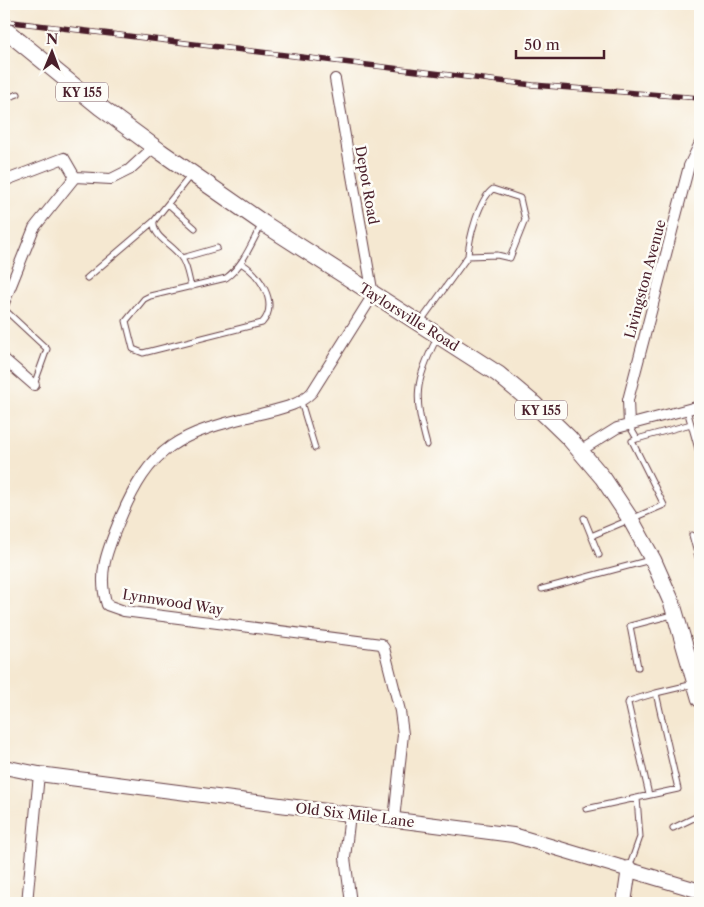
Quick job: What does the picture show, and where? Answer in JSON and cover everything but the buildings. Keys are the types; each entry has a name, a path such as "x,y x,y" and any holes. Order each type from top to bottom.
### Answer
{"main road":[{"name":"Taylorsville Road","path":"4,29 100,107 154,147 262,223 498,374 535,405 580,451 603,478 631,520 653,560 695,659 696,683 700,699"}],"street":[{"name":"Depot Road","path":"335,79 373,295"},
{"name":"Livingston Avenue","path":"629,425 628,400 689,166 700,143"},
{"path":"75,177 111,179 129,170 154,147"},
{"path":"4,181 64,158 75,177"},
{"path":"4,303 34,228 75,177"},
{"name":"Lynnwood Way","path":"373,295 312,392 301,402 286,408 196,432 170,446 153,461 136,484 106,553 103,572 104,596 107,605 124,611 381,644 384,648 403,728 394,820"},
{"path":"4,359 34,384"},
{"path":"580,451 617,428 700,406"},
{"name":"Old Six Mile Lane","path":"4,767 40,774 513,835 700,891"},
{"path":"27,903 40,774"},
{"path":"350,814 345,858 351,903"},
{"path":"624,903 628,868"}],"lane":[{"path":"4,99 18,94"},
{"path":"87,278 154,221 192,173"},
{"path":"419,324 468,256 469,243 486,194 493,189 520,198 525,220 510,258 497,255 468,256"},
{"path":"168,204 195,228"},
{"path":"154,221 156,232 182,258 190,287"},
{"path":"241,262 254,271 269,302 269,310 262,323 143,353 136,352 133,349 126,321 144,299 226,278 234,272 241,262 262,223"},
{"path":"182,258 217,248"},
{"path":"4,309 47,349 34,384"},
{"path":"426,445 417,408 419,386 422,368 438,336"},
{"path":"301,402 315,448"},
{"path":"686,409 700,456"},
{"path":"591,536 664,505 632,441 691,424"},
{"path":"629,425 637,439"},
{"path":"584,518 599,555"},
{"path":"692,535 700,564"},
{"path":"542,589 653,560"},
{"path":"638,667 630,626 675,614"},
{"path":"649,795 628,704 629,701 696,683"},
{"path":"586,809 679,787 656,693"},
{"path":"628,868 640,837 636,798"},
{"path":"673,828 700,815"}],"railway":[{"path":"4,21 533,85 700,98"}]}
